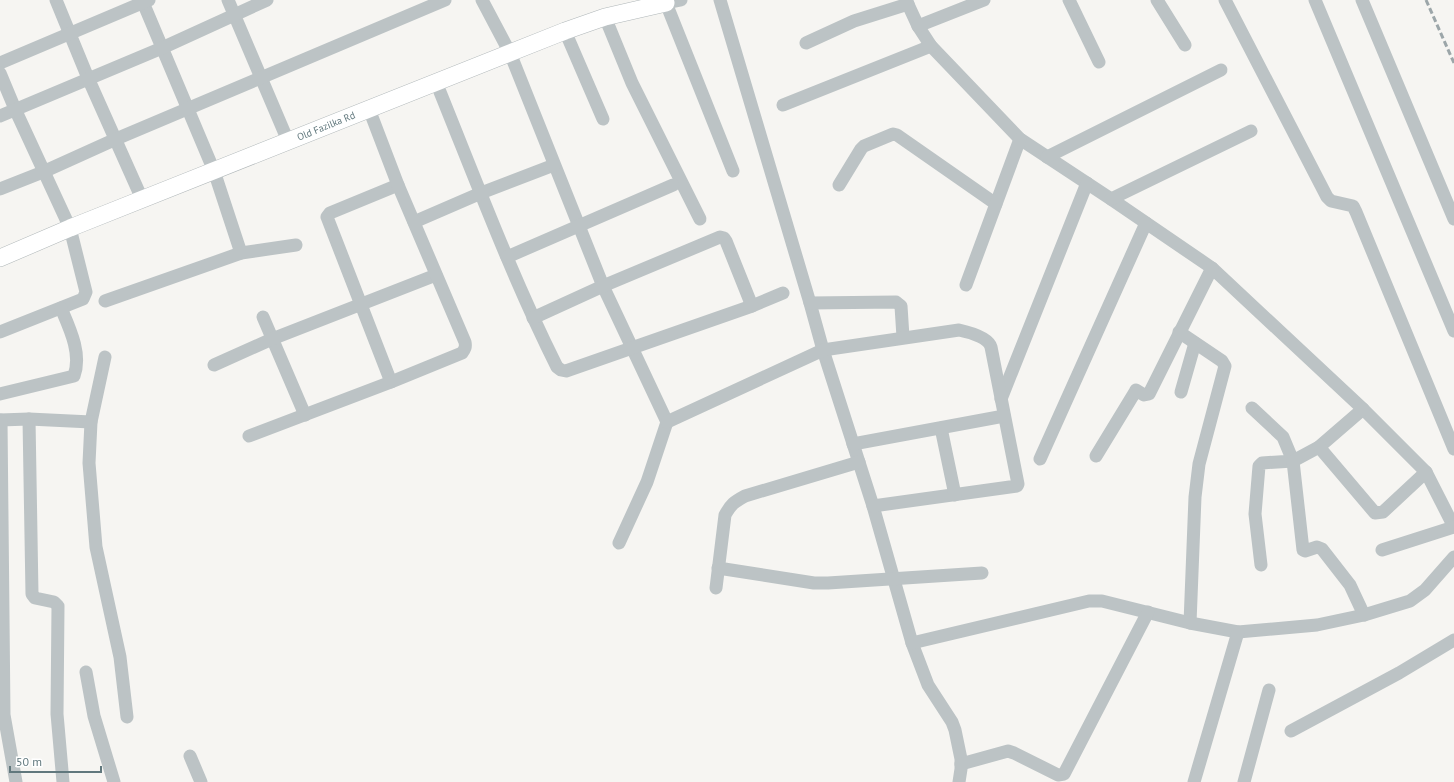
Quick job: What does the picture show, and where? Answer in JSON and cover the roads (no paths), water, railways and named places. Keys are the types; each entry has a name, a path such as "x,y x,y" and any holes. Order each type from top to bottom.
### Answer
{"main road":[{"name":"Old Fazilka Rd","path":"0,258 142,199 565,31 605,17 664,2"}],"street":[{"path":"56,0 88,78 142,199"},
{"path":"228,0 260,79 288,141"},
{"path":"0,116 162,48 267,0"},
{"path":"0,189 445,0"},
{"path":"482,0 510,53 603,286 667,422 647,482 619,543"},
{"path":"720,0 810,303 822,350 873,506 912,643 928,685 952,722 955,730 961,764 959,782"},
{"path":"918,26 984,0"},
{"path":"1069,0 1099,62"},
{"path":"1157,0 1185,45"},
{"path":"1225,0 1327,197 1331,201 1353,206 1454,449"},
{"path":"1314,0 1454,332"},
{"path":"1362,0 1454,219"},
{"path":"0,64 145,1 162,48 214,171 242,253"},
{"path":"664,2 733,171"},
{"path":"806,42 849,23 907,2 918,26 931,46 1020,140 1087,183 1212,268 1362,409 1426,472 1454,527 1382,550"},
{"path":"605,17 632,83 700,219"},
{"path":"565,31 603,119"},
{"path":"783,105 931,46"},
{"path":"1047,157 1222,70"},
{"path":"0,73 43,172 70,228 86,292 83,299 0,332"},
{"path":"436,82 506,257 533,318 557,367 561,370 566,370 752,306 783,293"},
{"path":"249,436 391,382 462,353 465,350 465,342 398,185 369,109"},
{"path":"1111,199 1251,131"},
{"path":"839,185 864,146 894,134 996,204"},
{"path":"966,285 1020,140"},
{"path":"414,222 554,165"},
{"path":"1001,399 1087,183"},
{"path":"391,382 327,217 330,213 398,185"},
{"path":"506,257 674,185"},
{"path":"1040,459 1146,223"},
{"path":"533,318 603,286 720,237 724,238 726,241 752,306"},
{"path":"105,301 242,253 296,245"},
{"path":"1096,456 1136,390 1144,395 1149,394 1212,268"},
{"path":"214,365 272,339 436,275"},
{"path":"810,303 896,302 901,306 903,337"},
{"path":"0,394 74,376 76,360 75,349 70,329 61,308"},
{"path":"263,317 305,415"},
{"path":"667,422 822,350 959,330 987,341 991,347 1018,484 1017,486 873,506"},
{"path":"1179,332 1222,361 1225,366 1199,464 1195,497 1190,623"},
{"path":"1181,392 1195,343"},
{"path":"105,357 91,422 89,462 96,547 120,657 127,717"},
{"path":"1252,408 1283,437 1293,461 1303,550 1305,551 1317,547 1322,549 1350,585 1364,615"},
{"path":"1261,565 1256,514 1259,466 1262,463 1293,461 1319,447 1362,409"},
{"path":"853,444 1004,416"},
{"path":"16,782 2,715 0,420 29,419 91,422"},
{"path":"29,419 32,594 35,598 54,602 58,606 56,714 62,782"},
{"path":"941,428 955,495"},
{"path":"1319,447 1375,513 1383,512 1426,472"},
{"path":"716,588 725,515 730,506 745,496 859,462"},
{"path":"912,643 1089,601 1102,601 1190,623 1238,632 1317,625 1364,615 1410,601 1425,590 1454,557"},
{"path":"718,568 828,583 982,573"},
{"path":"961,764 1008,751 1058,775 1064,774 1148,612"},
{"path":"1194,782 1238,632"},
{"path":"1291,732 1399,673 1454,640"},
{"path":"86,672 94,716 114,782"},
{"path":"1244,782 1269,690"},
{"path":"190,756 201,782"}],"railway":[{"path":"1426,0 1454,63"}]}
